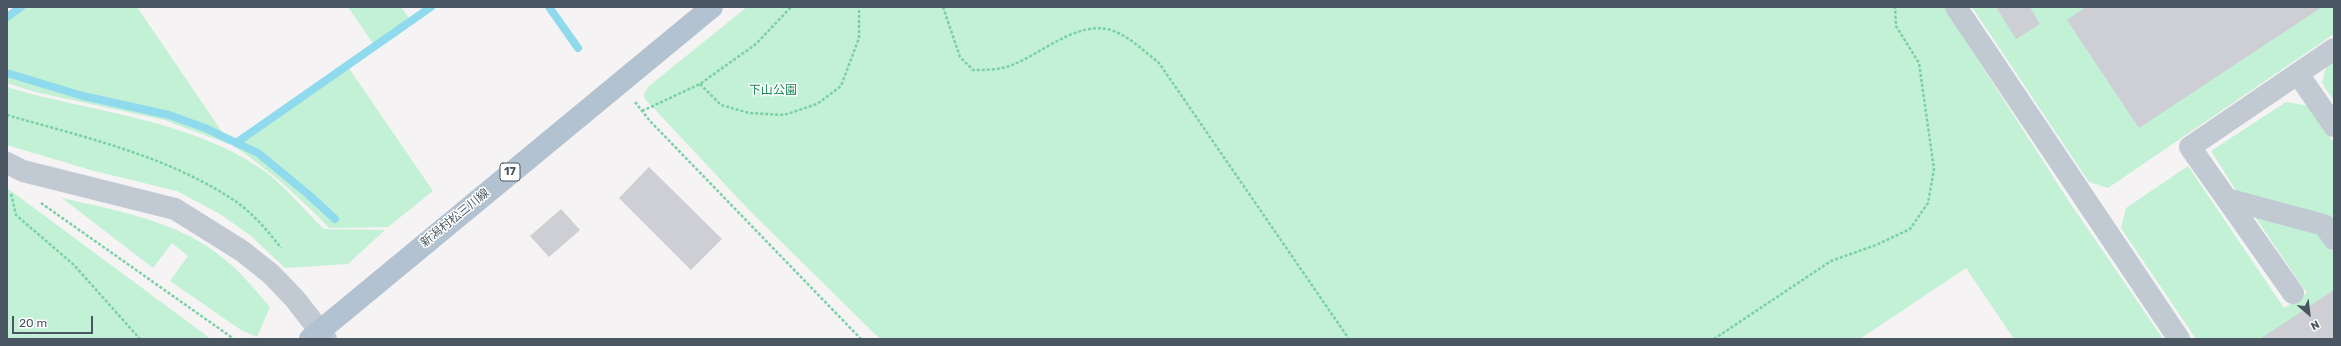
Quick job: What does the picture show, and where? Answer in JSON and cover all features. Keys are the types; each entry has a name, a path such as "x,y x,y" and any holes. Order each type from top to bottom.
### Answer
{"main road":[{"name":"新潟村松三川線","path":"318,336 620,82 712,7"}],"street":[{"path":"1956,7 2179,339"},
{"path":"2293,294 2190,147 2334,49"},
{"path":"2298,74 2334,126"},
{"path":"7,163 23,171 175,209 242,251 271,274 295,299 318,336"},
{"path":"2227,199 2324,225 2334,239"}],"path":[{"path":"642,111 700,84 756,44 791,7"},
{"path":"700,84 721,105 749,113 784,115 817,104 841,86 859,38 859,7"},
{"path":"943,7 960,57 973,70 989,70 1011,66 1066,37 1096,28 1112,30 1136,45 1159,64 1348,339"},
{"path":"1714,339 1831,261 1876,245 1910,229 1928,203 1934,169 1919,63 1896,26 1895,7"},
{"path":"620,82 642,111 861,339"},
{"path":"7,116 169,165 233,199 248,212 285,252"},
{"path":"9,187 16,215 74,265 140,339"},
{"path":"39,202 234,339"}],"green space":[{"path":"19,7 137,7 231,145 164,120 35,92 7,83 7,18"},
{"path":"348,7 401,7 413,24 376,48"},
{"name":"下山公園","path":"747,7 1944,7 2068,200 2163,339 2014,339 1966,268 1860,339 880,339 749,210 645,99 644,94 649,86"},
{"path":"1972,7 2334,7 2334,34 2108,188 2089,182"},
{"path":"2334,58 2334,101 2322,83 2327,63"},
{"path":"348,67 433,191 388,227 329,228 284,185 235,147"},
{"path":"7,87 139,119 203,139 234,153 263,170 286,190 324,229 385,230 348,264 285,268 251,236 220,214 177,191 94,171 7,145"},
{"path":"2286,102 2309,106 2334,143 2334,229 2239,195 2211,151"},
{"path":"2188,166 2284,308 2307,293 2251,211 2318,230 2334,253 2334,339 2196,339 2121,228 2126,208"},
{"path":"7,188 211,339 7,339"},
{"path":"62,198 155,222 177,230 218,254 246,279 270,307 257,337 241,330 170,281 188,256 172,243 153,268"}],"building":[{"path":"1996,7 2030,7 2040,24 2016,39"},
{"path":"2086,7 2322,7 2139,128 2067,20"},
{"path":"649,167 722,239 691,270 619,198"},
{"path":"561,209 580,230 549,257 530,236"},
{"path":"2334,290 2334,339 2260,339"}],"waterway":[{"path":"7,17 21,7"},
{"path":"236,143 431,7"},
{"path":"549,7 578,48"},
{"path":"7,73 83,96 169,115 205,128 258,153 309,195 335,219"}]}
